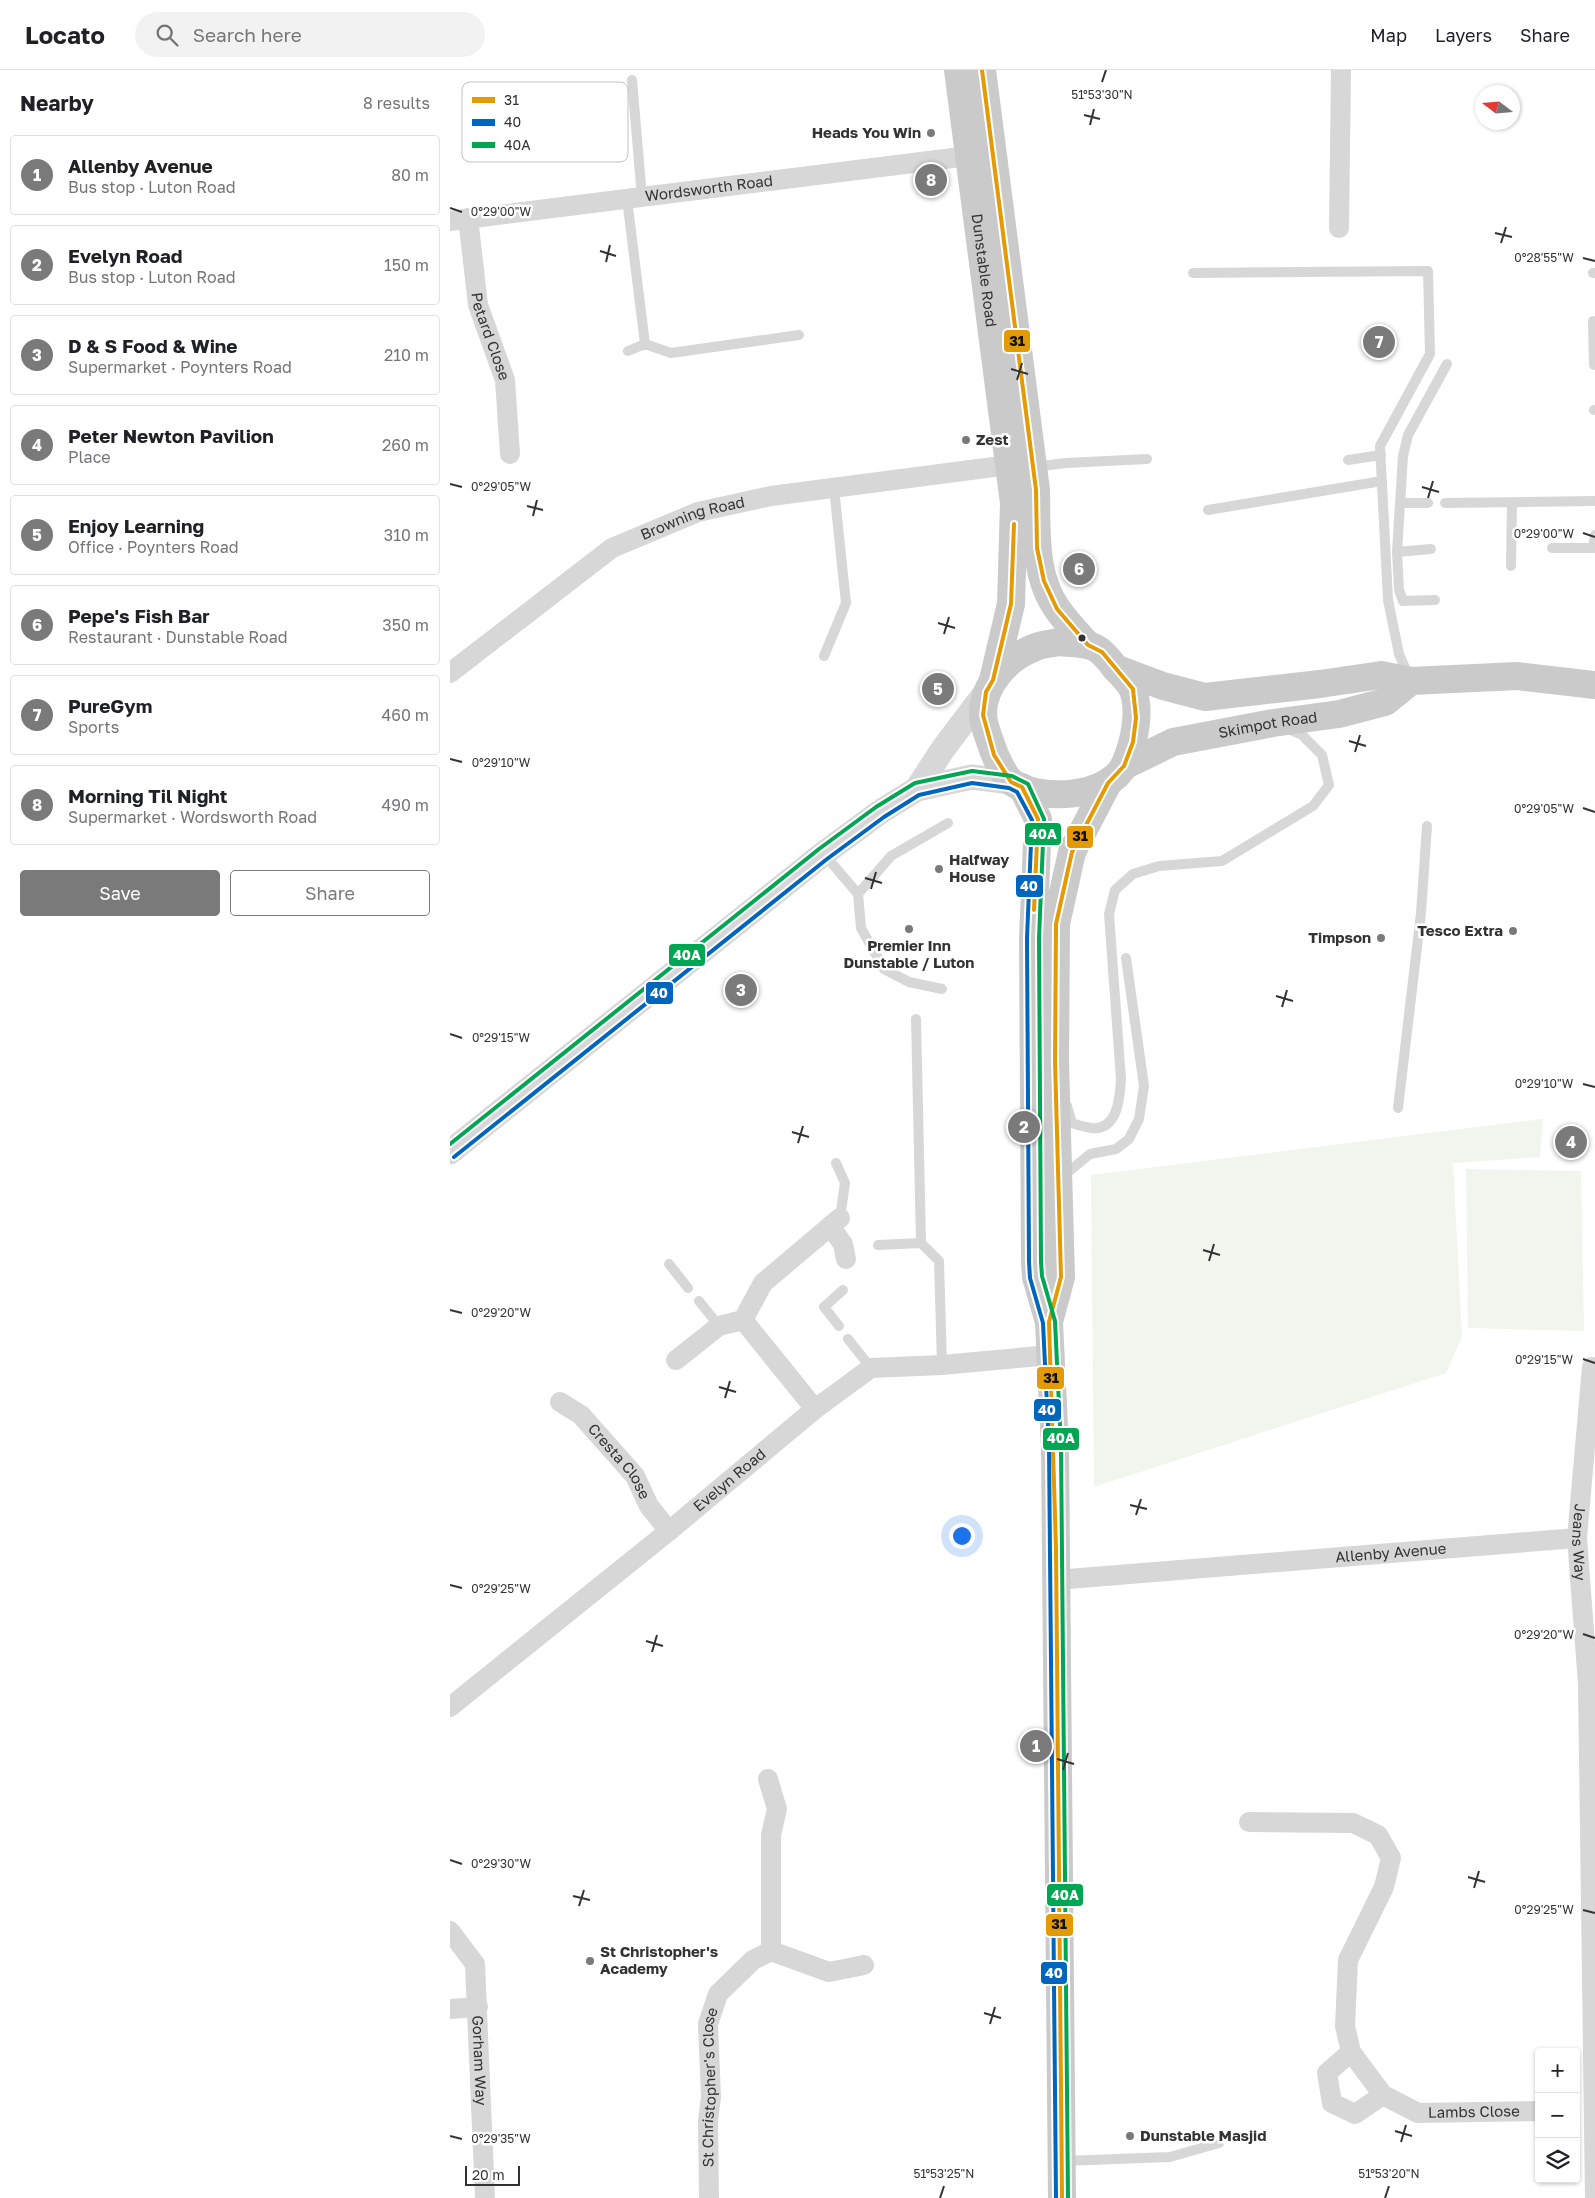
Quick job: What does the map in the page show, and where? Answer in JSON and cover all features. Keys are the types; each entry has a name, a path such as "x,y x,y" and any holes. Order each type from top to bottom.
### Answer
{"main road":[{"name":"Dunstable Road","path":"958,70 969,156 1021,466 1036,490 1037,548 1044,581 1057,609 1088,645"},
{"name":"Dunstable Road","path":"982,70 1021,466 1014,504 1011,604 990,686"},
{"path":"1049,1322 1061,1277 1055,1061 1056,924 1072,852 1133,742 1136,718 1133,689 1102,652 1088,645 1058,642 1036,646 1016,658 990,686 983,715 994,755 1038,818 1033,938 1036,1277 1049,1322 1055,1457 1062,2198"},
{"path":"1115,668 1163,686 1205,697 1381,675 1411,681 1517,676 1595,685"},
{"name":"Skimpot Road","path":"1116,775 1172,742 1274,723 1339,714 1385,702 1411,681"},
{"path":"1016,784 1040,792 1060,794 1083,792 1116,775"}],"street":[{"path":"1339,228 1341,70"},
{"name":"Wordsworth Road","path":"459,220 969,156"},
{"name":"Petard Close","path":"459,220 478,305 505,380 510,454"},
{"name":"Browning Road","path":"451,671 612,548 698,512 771,496 1021,466"},
{"path":"916,789 990,686"},
{"path":"450,1152 823,854 880,812 916,789 972,777 1016,784"},
{"path":"676,1360 719,1326 743,1320 763,1283 835,1222 846,1259"},
{"path":"743,1320 815,1409"},
{"path":"871,1368 942,1365 1050,1355"},
{"name":"Jeans Way","path":"1592,1367 1578,1538 1588,1684 1585,2111 1595,2198"},
{"name":"Evelyn Road","path":"450,1707 669,1531 815,1409 871,1368"},
{"name":"Cresta Close","path":"560,1402 581,1416 635,1476 649,1506 669,1531"},
{"name":"Allenby Avenue","path":"1056,1580 1578,1538"},
{"path":"768,1779 777,1809 772,1835 771,1951 829,1972 864,1965"},
{"name":"Lambs Close","path":"1249,1822 1353,1824 1378,1835 1391,1858 1384,1887 1348,1960 1345,2026 1351,2052 1383,2095 1418,2113 1535,2111"},
{"name":"Gorham Way","path":"450,1931 475,1964 485,2198"},
{"name":"St Christopher's Close","path":"709,2198 708,2121 711,2097 708,2024 718,1994 752,1960 771,1951"},
{"path":"450,2008 478,2007"},
{"path":"1351,2052 1326,2073 1332,2103 1355,2114 1383,2095"}],"lane":[{"path":"632,80 634,198 645,344"},
{"path":"1193,273 1428,271 1430,354 1380,446 1388,600 1399,654 1411,681"},
{"path":"1593,321 1594,365"},
{"path":"628,351 645,344 671,353 799,336"},
{"path":"1434,600 1403,602 1399,590 1400,503 1403,456 1408,435 1447,364"},
{"path":"1348,460 1381,455"},
{"path":"1021,466 1147,459"},
{"path":"1208,510 1382,481"},
{"path":"824,656 846,603 834,488"},
{"path":"1445,503 1595,501"},
{"path":"1511,566 1512,502"},
{"path":"1400,503 1428,503"},
{"path":"1552,548 1593,548 1595,535"},
{"path":"1398,552 1431,549"},
{"path":"1055,1061 1072,1124 1094,1128 1109,1122 1119,1106 1121,1079 1109,914 1115,890 1133,874 1150,869 1222,861 1313,806 1329,785 1322,755 1302,736 1274,723"},
{"path":"858,894 891,856 948,823"},
{"path":"1398,1108 1420,913 1426,826"},
{"path":"823,854 858,894 861,928 884,969 909,982 942,989"},
{"path":"1059,1179 1090,1154 1116,1149 1129,1140 1139,1119 1144,1086 1126,958"},
{"path":"916,1019 921,1243 940,1261 942,1365"},
{"path":"835,1222 845,1183 836,1163"},
{"path":"878,1245 921,1243"},
{"path":"669,1264 688,1288"},
{"path":"839,1326 824,1307 843,1290"},
{"path":"699,1301 719,1326"},
{"path":"848,1339 871,1368"},
{"path":"1062,2160 1170,2157 1219,2143"}],"shaded area":[{"path":"1543,1119 1540,1157 1453,1163 1462,1336 1446,1373 1094,1487 1091,1175"},
{"path":"1466,1169 1581,1171 1584,1331 1468,1328"}],"transit line":[{"name":"31","path":"982,70 1036,490 1037,548 1044,581 1057,609 1088,645 1102,652 1133,689 1136,718 1133,742 1124,766 1108,783 1072,852 1056,924 1055,1061 1061,1277 1049,1322 1056,1548 1062,2198"},
{"name":"31","path":"1014,524 1011,604 993,680 986,692 983,715 994,755 1011,782 1022,787 1038,819 1034,910"},
{"name":"40A","path":"450,1144 819,849 876,807 915,783 972,771 1012,776 1028,784 1044,819 1039,938 1041,1262 1042,1276 1055,1321 1061,1447 1068,2198"},
{"name":"40","path":"454,1157 827,859 884,817 919,795 972,783 1009,788 1017,792 1032,820 1027,938 1029,1262 1030,1278 1043,1323 1049,1447 1056,2198"}],"place":[{"name":"Heads You Win","path":"931,133"},
{"name":"Morning Til Night","path":"931,180"},
{"name":"PureGym","path":"1379,342"},
{"name":"Zest","path":"966,440"},
{"name":"Pepe's Fish Bar","path":"1079,569"},
{"name":"Enjoy Learning","path":"938,689"},
{"name":"Halfway House","path":"939,869"},
{"name":"Premier Inn Dunstable / Luton","path":"909,929"},
{"name":"Tesco Extra","path":"1513,931"},
{"name":"Timpson","path":"1381,938"},
{"name":"D & S Food & Wine","path":"741,990"},
{"name":"Evelyn Road","path":"1024,1127"},
{"name":"Peter Newton Pavilion","path":"1571,1142"},
{"name":"Allenby Avenue","path":"1036,1746"},
{"name":"St Christopher's Academy","path":"590,1961"},
{"name":"Dunstable Masjid","path":"1130,2136"}]}
